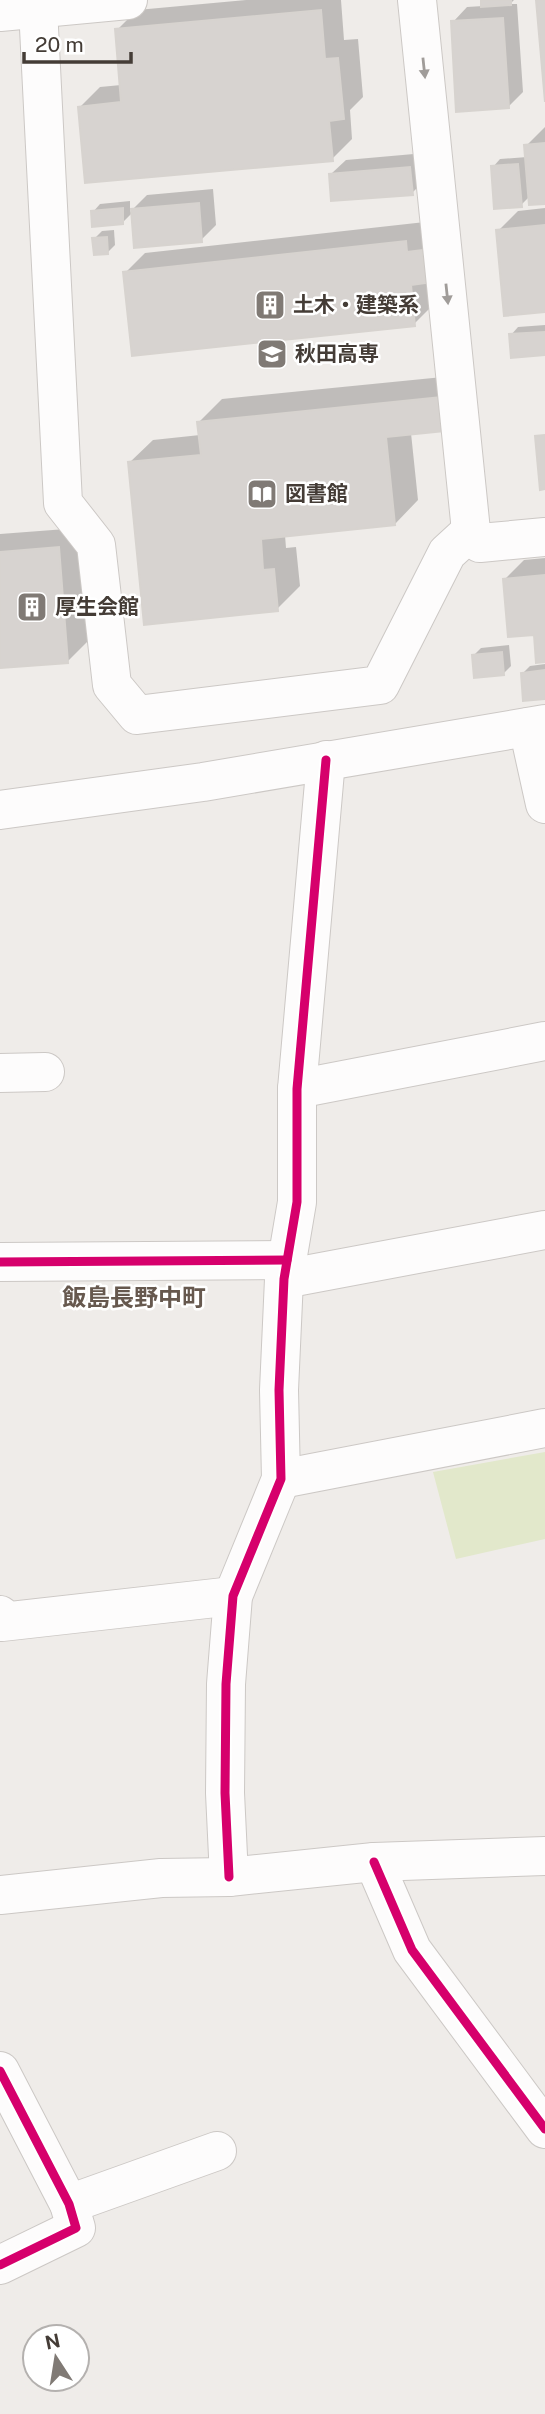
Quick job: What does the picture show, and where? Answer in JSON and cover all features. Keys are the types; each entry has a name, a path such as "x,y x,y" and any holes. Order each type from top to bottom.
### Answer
{"street":[{"path":"0,12 128,0"},
{"path":"417,0 471,531 480,543 545,537"},
{"path":"38,8 63,503 96,545 112,685 137,715 380,685 447,553 471,531"},
{"path":"0,810 202,782 536,726 545,804"},
{"path":"229,1877 225,1793 226,1684 233,1596 281,1479 279,1390 286,1270 297,1202 297,1089 326,760"},
{"path":"297,1089 545,1041"},
{"path":"0,1073 45,1072"},
{"path":"0,1262 286,1270 545,1230"},
{"path":"281,1479 545,1428"},
{"path":"0,1615 2,1622 233,1596"},
{"path":"0,1895 161,1878 229,1877 374,1862 545,1856"},
{"path":"374,1862 412,1950 545,2129"},
{"path":"0,2071 69,2204 76,2228 0,2265"},
{"path":"69,2204 218,2151"}],"green space":[{"path":"545,1452 545,1539 456,1559 433,1472"}],"building":[{"path":"481,0 511,0 511,5 481,7"},
{"path":"536,0 545,0 545,102"},
{"path":"321,10 325,59 338,58 344,119 329,121 333,161 85,183 78,107 121,102 115,29"},
{"path":"503,18 509,108 456,112 451,21"},
{"path":"545,143 545,204 529,205 524,145"},
{"path":"518,164 522,207 494,209 491,166"},
{"path":"410,167 413,195 331,201 329,174"},
{"path":"199,203 202,242 134,248 131,209"},
{"path":"123,208 123,224 92,227 91,211"},
{"path":"545,225 545,312 504,316 496,230"},
{"path":"107,237 108,254 94,255 92,238"},
{"name":"土木・建築系","path":"406,241 407,252 422,250 426,283 411,285 415,326 132,356 123,272"},
{"path":"544,332 545,355 511,358 509,334"},
{"name":"図書館","path":"441,397 444,431 386,437 395,525 261,539 263,570 274,569 278,611 144,625 128,462 201,455 197,422"},
{"path":"545,435 545,489 540,490 535,436"},
{"name":"厚生会館","path":"59,547 68,663 0,668 0,552"},
{"path":"545,575 545,662 536,663 534,635 508,637 503,579"},
{"path":"502,652 504,675 474,678 472,655"},
{"path":"545,670 545,699 523,701 521,673"}],"cycle path":[{"path":"229,1877 225,1793 226,1684 233,1596 281,1479 279,1390 284,1279 297,1202 297,1089 326,760"},
{"path":"0,1262 287,1260"},
{"path":"374,1862 412,1950 545,2129"},
{"path":"0,2071 69,2204 76,2228 0,2265"}],"place":[{"name":"土木・建築系","path":"270,305"},
{"name":"秋田高専","path":"272,354"},
{"name":"図書館","path":"262,494"},
{"name":"厚生会館","path":"32,607"}],"district":[{"name":"飯島長野中町","path":"134,1298"}]}
